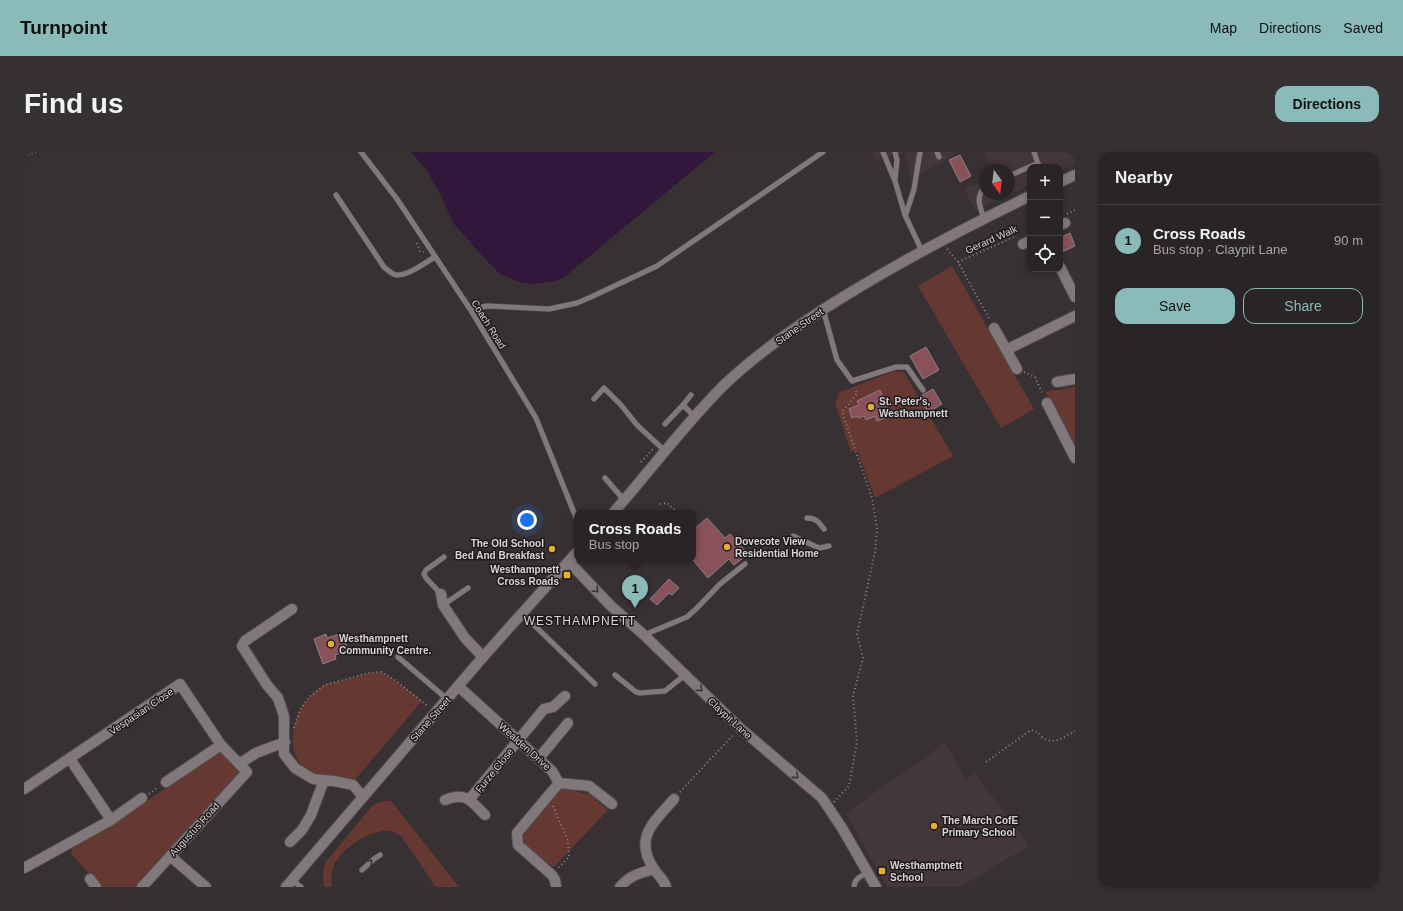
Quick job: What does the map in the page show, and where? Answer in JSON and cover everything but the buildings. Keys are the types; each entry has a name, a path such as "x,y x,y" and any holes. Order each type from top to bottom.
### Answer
{"street":[{"path":"1063,181 1075,175"},
{"name":"Stane Street","path":"616,510 694,416 744,368 787,334 822,309 922,251 984,218 1027,197"},
{"path":"1062,272 1075,297"},
{"path":"1006,350 1075,316"},
{"path":"994,328 1017,369"},
{"path":"1057,382 1075,379"},
{"path":"1047,404 1075,458"},
{"name":"Stane Street","path":"289,883 483,657 574,555"},
{"name":"Claypit Lane","path":"568,562 611,606 644,635 740,728 822,798 842,828 876,887"},
{"path":"441,594 443,605 465,638 483,657"},
{"path":"292,609 245,641 242,646 264,680 278,698 284,716 284,754 295,768 313,780 324,780 353,785 363,797"},
{"name":"Vespasian Close","path":"24,790 180,684 221,745 247,772"},
{"name":"Wealden Drive","path":"458,686 539,758 552,771 559,783"},
{"name":"Furze Close","path":"469,800 544,709 552,707 565,696"},
{"name":"Wealden Drive","path":"539,758 568,723"},
{"path":"239,764 256,753 284,742"},
{"path":"166,782 221,745"},
{"path":"70,759 111,820"},
{"name":"Augustus Road","path":"142,887 247,772"},
{"path":"290,842 302,830 311,815 324,780"},
{"path":"556,887 555,880 552,875 518,845 517,833 559,783 589,786 612,804"},
{"name":"Furze Close","path":"445,800 454,796 462,796 485,814"},
{"path":"24,868 111,820 142,798"},
{"path":"666,887 664,880 654,869 645,850 646,835 651,825 674,799"},
{"path":"170,856 206,887"},
{"path":"620,887 626,880 636,873 654,869"}],"lane":[{"name":"Coach Road","path":"361,152 397,198 470,309 536,418 574,513"},
{"path":"470,309 487,306 550,309 577,303 591,297 657,266 823,152"},
{"path":"883,152 895,181 905,215 922,251"},
{"path":"895,152 897,160 895,181"},
{"path":"905,215 914,189 920,152"},
{"path":"1034,152 1038,164"},
{"path":"1015,174 1027,169"},
{"path":"336,195 384,267 390,272 397,275 407,273 435,257"},
{"path":"979,200 979,204 984,218"},
{"path":"822,309 837,360 852,381 896,367 907,367 923,390"},
{"path":"594,399 604,388 622,405 638,425 665,451"},
{"path":"665,424 691,395"},
{"path":"683,405 694,416"},
{"path":"604,478 624,500"},
{"path":"808,518 818,520 824,529"},
{"path":"793,536 819,548 828,546"},
{"path":"441,594 424,574 426,570 444,557"},
{"path":"644,635 687,617 720,584 745,564"},
{"path":"443,605 468,588"},
{"path":"521,614 595,684"},
{"path":"398,657 447,699"},
{"path":"615,675 636,692 640,693 664,691 685,675"},
{"path":"362,870 380,855"},
{"path":"854,887 854,883 858,878 867,873"},
{"path":"289,883 301,887"}],"path":[{"path":"24,156 36,152"},
{"name":"Gerard Walk","path":"958,262 1025,239"},
{"path":"945,247 958,262 994,328"},
{"path":"1017,369 1035,377 1047,404"},
{"path":"829,808 849,786 857,742 853,696 863,658 857,634 875,552 877,528 872,498 842,412 857,394 852,381"},
{"path":"660,504 667,503 675,510"},
{"path":"294,731 300,710 309,697 319,689 325,685 368,673 380,672 395,680 430,708"},
{"path":"674,799 740,728"},
{"path":"986,762 1031,730 1036,731 1050,742 1075,731"},
{"path":"142,798 166,782"},
{"path":"549,796 568,841 569,857 552,875"}],"shaded area":[{"path":"411,152 715,152 567,275 557,281 532,284 519,282 500,274 487,261 453,223 440,193 426,169"},
{"path":"872,152 954,152 955,154 911,180 905,153 875,160"},
{"path":"983,152 1075,152 1075,164 1063,170 1063,164 1027,164 1027,186 1015,192 1015,164 988,164"},
{"path":"979,183 979,200 998,200 975,211 965,189"},
{"path":"952,266 1034,409 1001,428 918,286"},
{"path":"894,371 904,372 953,456 875,498 857,450 851,452 835,403 840,392"},
{"path":"1075,387 1075,448 1045,392"},
{"path":"381,672 395,680 422,701 353,782 325,778 309,772 300,763 294,752 293,739 294,726 305,702 314,692 326,684"},
{"name":"The March CofE Primary School","path":"945,743 966,779 975,773 1029,846 960,887 887,887 846,813"},
{"path":"222,750 243,772 138,887 100,887 71,853 72,848 108,829 113,824"},
{"path":"565,787 581,793 589,794 608,810 554,867 536,856 527,847 524,842 525,828 557,790"},
{"path":"385,801 391,801 459,887 436,887 401,836 393,832 384,831 364,837 345,850 334,865 332,887 325,887 323,875 325,863 372,806"}],"place":[{"name":"St. Peter's, Westhampnett","path":"871,407"},
{"name":"Dovecote View Residential Home","path":"727,547"},
{"name":"The Old School Bed And Breakfast","path":"552,549"},
{"name":"Westhampnett Cross Roads","path":"567,575"},
{"name":"Cross Roads","path":"635,608"},
{"name":"Westhampnett Community Centre.","path":"331,644"},
{"name":"The March CofE Primary School","path":"934,826"},
{"name":"Westhamptnett School","path":"882,871"}],"district":[{"name":"WESTHAMPNETT","path":"580,621"}]}
